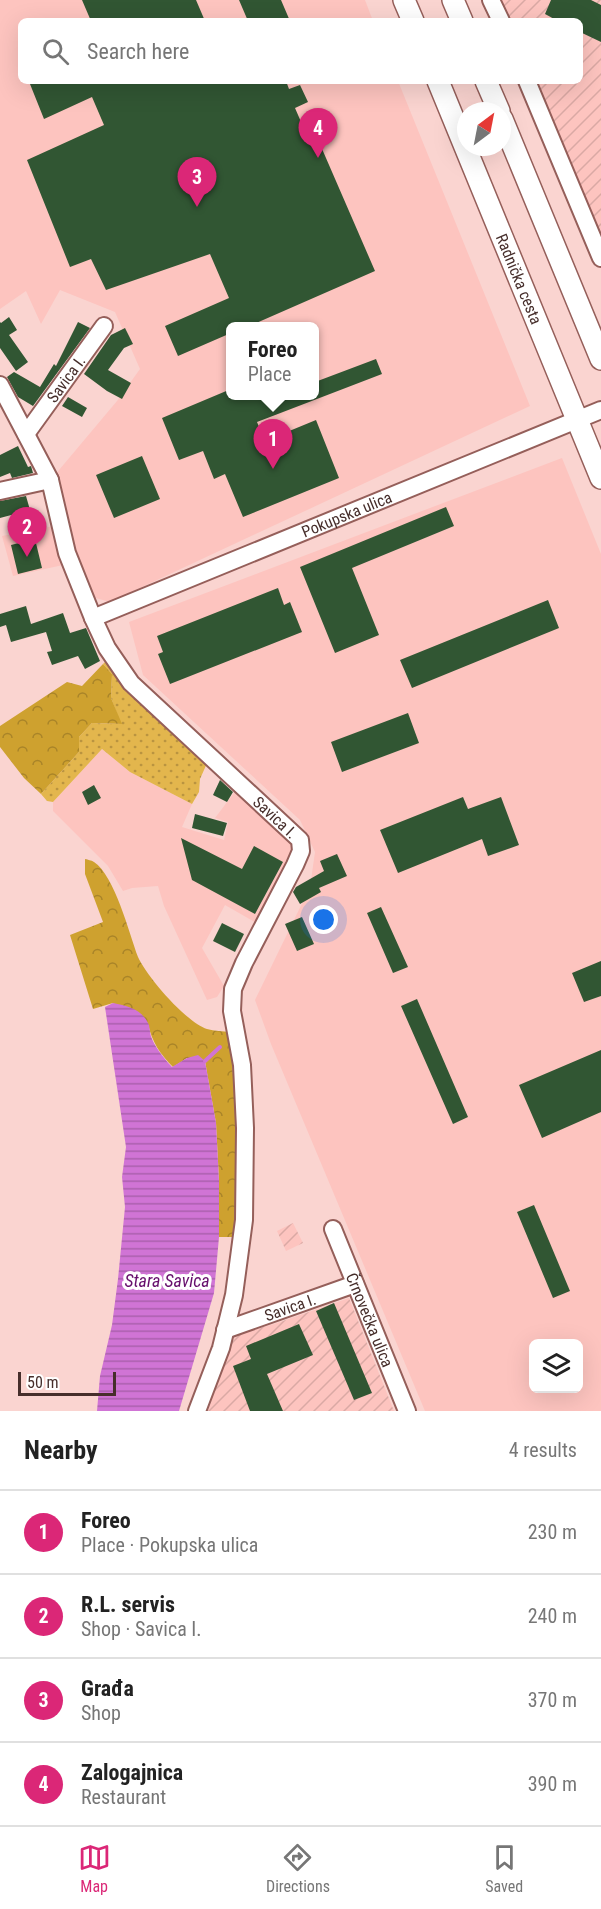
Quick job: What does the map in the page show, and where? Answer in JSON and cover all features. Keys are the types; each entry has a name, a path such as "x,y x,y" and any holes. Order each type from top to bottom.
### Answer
{"main road":[{"path":"404,0 412,18"},
{"path":"453,0 461,18"},
{"name":"Radnička cesta","path":"439,84 601,478"},
{"path":"487,84 495,102"},
{"path":"511,140 601,359"}],"street":[{"path":"491,0 500,18"},
{"path":"528,84 601,258"},
{"name":"Savica I.","path":"26,434 104,326"},
{"name":"Savica I.","path":"0,385 50,480 67,553 107,648 131,683 300,840 301,851 295,865 233,989 232,1011 242,1065 245,1117 244,1220 234,1294 221,1348 197,1411"},
{"name":"Pokupska ulica","path":"93,618 601,410"},
{"path":"0,491 50,480"},
{"name":"Črnovečka ulica","path":"333,1229 407,1411"},
{"name":"Savica I.","path":"225,1330 355,1284"}],"shaded area":[{"path":"0,0 365,0 372,18 18,18 18,84 399,84 530,406 110,602 92,597 87,590 54,476 117,401 140,369 115,312 60,290 41,324 26,291 0,309"},
{"path":"494,0 601,0 601,247 533,84 583,84 583,18 503,18"},
{"path":"562,458 601,554 601,1411 425,1411 271,1044 255,1000 310,887 315,852 300,820 143,675 129,622"},
{"path":"54,526 63,565 13,576 2,536"},
{"path":"105,662 123,685 208,761 200,779 199,792 192,804 130,772 102,749 53,802 47,801 41,794 79,752 79,737 92,723 121,724 111,698 112,674 103,664"},
{"path":"102,749 130,772 192,804 182,827 224,840 228,822 215,818 237,789 297,849 258,924 225,905 202,948 224,986 217,997 207,1000 164,906 158,886 123,891 108,866 53,811 53,802"},
{"path":"293,1223 303,1243 286,1251 277,1231"},
{"path":"349,1298 394,1411 204,1411 233,1336"}],"green space":[{"path":"103,664 112,674 111,698 122,724 92,723 79,737 79,752 41,794 24,778 0,747 0,726 67,682 82,686"},
{"path":"85,859 94,862 108,879 121,906 138,957 158,987 198,1025 210,1030 230,1032 237,1160 234,1237 219,1237 216,1123 205,1061 187,1058 173,1067 157,1047 148,1024 113,1003 93,1009 70,935 103,922 85,874"}],"water":[{"name":"Stara Savica","path":"113,1003 129,1007 143,1015 149,1025 154,1043 172,1067 187,1058 198,1055 205,1061 216,1123 219,1237 214,1293 179,1411 97,1411 100,1376 112,1325 125,1207 122,1177 126,1147 105,1007"}],"building":[{"path":"82,0 196,0 204,18 90,18"},
{"path":"239,0 281,0 289,18 247,18"},
{"path":"551,0 591,0 601,5 601,42 583,33 583,18 552,18 545,14"},
{"path":"30,84 287,84 289,89 300,85 308,102 295,108 308,138 316,135 375,271 258,322 226,322 226,335 178,356 165,326 229,298 210,254 106,290 91,259 70,267 27,160 104,125 92,97 44,119"},
{"path":"9,317 17,330 9,335 28,362 16,371 0,348 0,322"},
{"path":"78,322 90,328 33,406 18,397 7,377 14,372 40,387 54,364 56,366"},
{"path":"125,328 133,344 124,348 108,370 131,383 122,399 84,374 111,335"},
{"path":"376,359 382,374 319,398 319,380"},
{"path":"226,391 226,400 314,400 257,422 265,441 316,420 339,478 243,517 225,474 214,479 203,451 179,460 162,418"},
{"path":"68,397 87,408 82,417 62,406"},
{"path":"18,446 33,473 12,478 10,473 0,477 0,455"},
{"path":"142,456 160,499 114,518 96,475"},
{"path":"26,496 30,510 0,518 0,501"},
{"path":"446,507 454,526 352,568 379,635 335,653 300,567"},
{"path":"35,539 42,568 18,574 11,545"},
{"path":"278,588 284,605 290,602 302,632 170,684 158,654 163,652 157,636"},
{"path":"548,600 559,628 412,688 400,660"},
{"path":"26,606 31,624 63,613 70,633 86,628 100,661 85,669 78,656 52,665 47,652 52,651 46,632 11,642 6,625 0,627 0,614"},
{"path":"408,713 419,743 342,772 331,742"},
{"path":"220,780 233,792 227,802 213,795"},
{"path":"94,785 101,798 88,805 82,792"},
{"path":"463,797 468,809 501,797 519,845 488,856 482,839 398,873 380,830"},
{"path":"195,814 227,823 223,836 192,828"},
{"path":"181,838 242,869 254,846 283,862 255,914 192,880"},
{"path":"337,854 347,876 319,888 321,892 300,904 293,892 296,887 324,871 320,861"},
{"path":"381,907 408,967 393,973 367,913"},
{"path":"302,917 314,944 297,951 285,924"},
{"path":"222,923 244,934 235,952 213,941"},
{"path":"601,961 601,996 584,1002 572,973"},
{"path":"417,999 468,1117 453,1124 401,1006"},
{"path":"601,1050 601,1112 542,1138 519,1085"},
{"path":"534,1205 570,1291 553,1298 517,1212"},
{"path":"334,1303 372,1393 354,1400 316,1311"},
{"path":"299,1324 313,1355 267,1374 283,1411 250,1411 233,1366 251,1359 246,1346"}],"waterway":[{"path":"205,1061 220,1047"}],"place":[{"name":"Zalogajnica","path":"318,158"},
{"name":"Građa","path":"197,207"},
{"name":"Foreo","path":"273,469"},
{"name":"R.L. servis","path":"27,557"}]}
